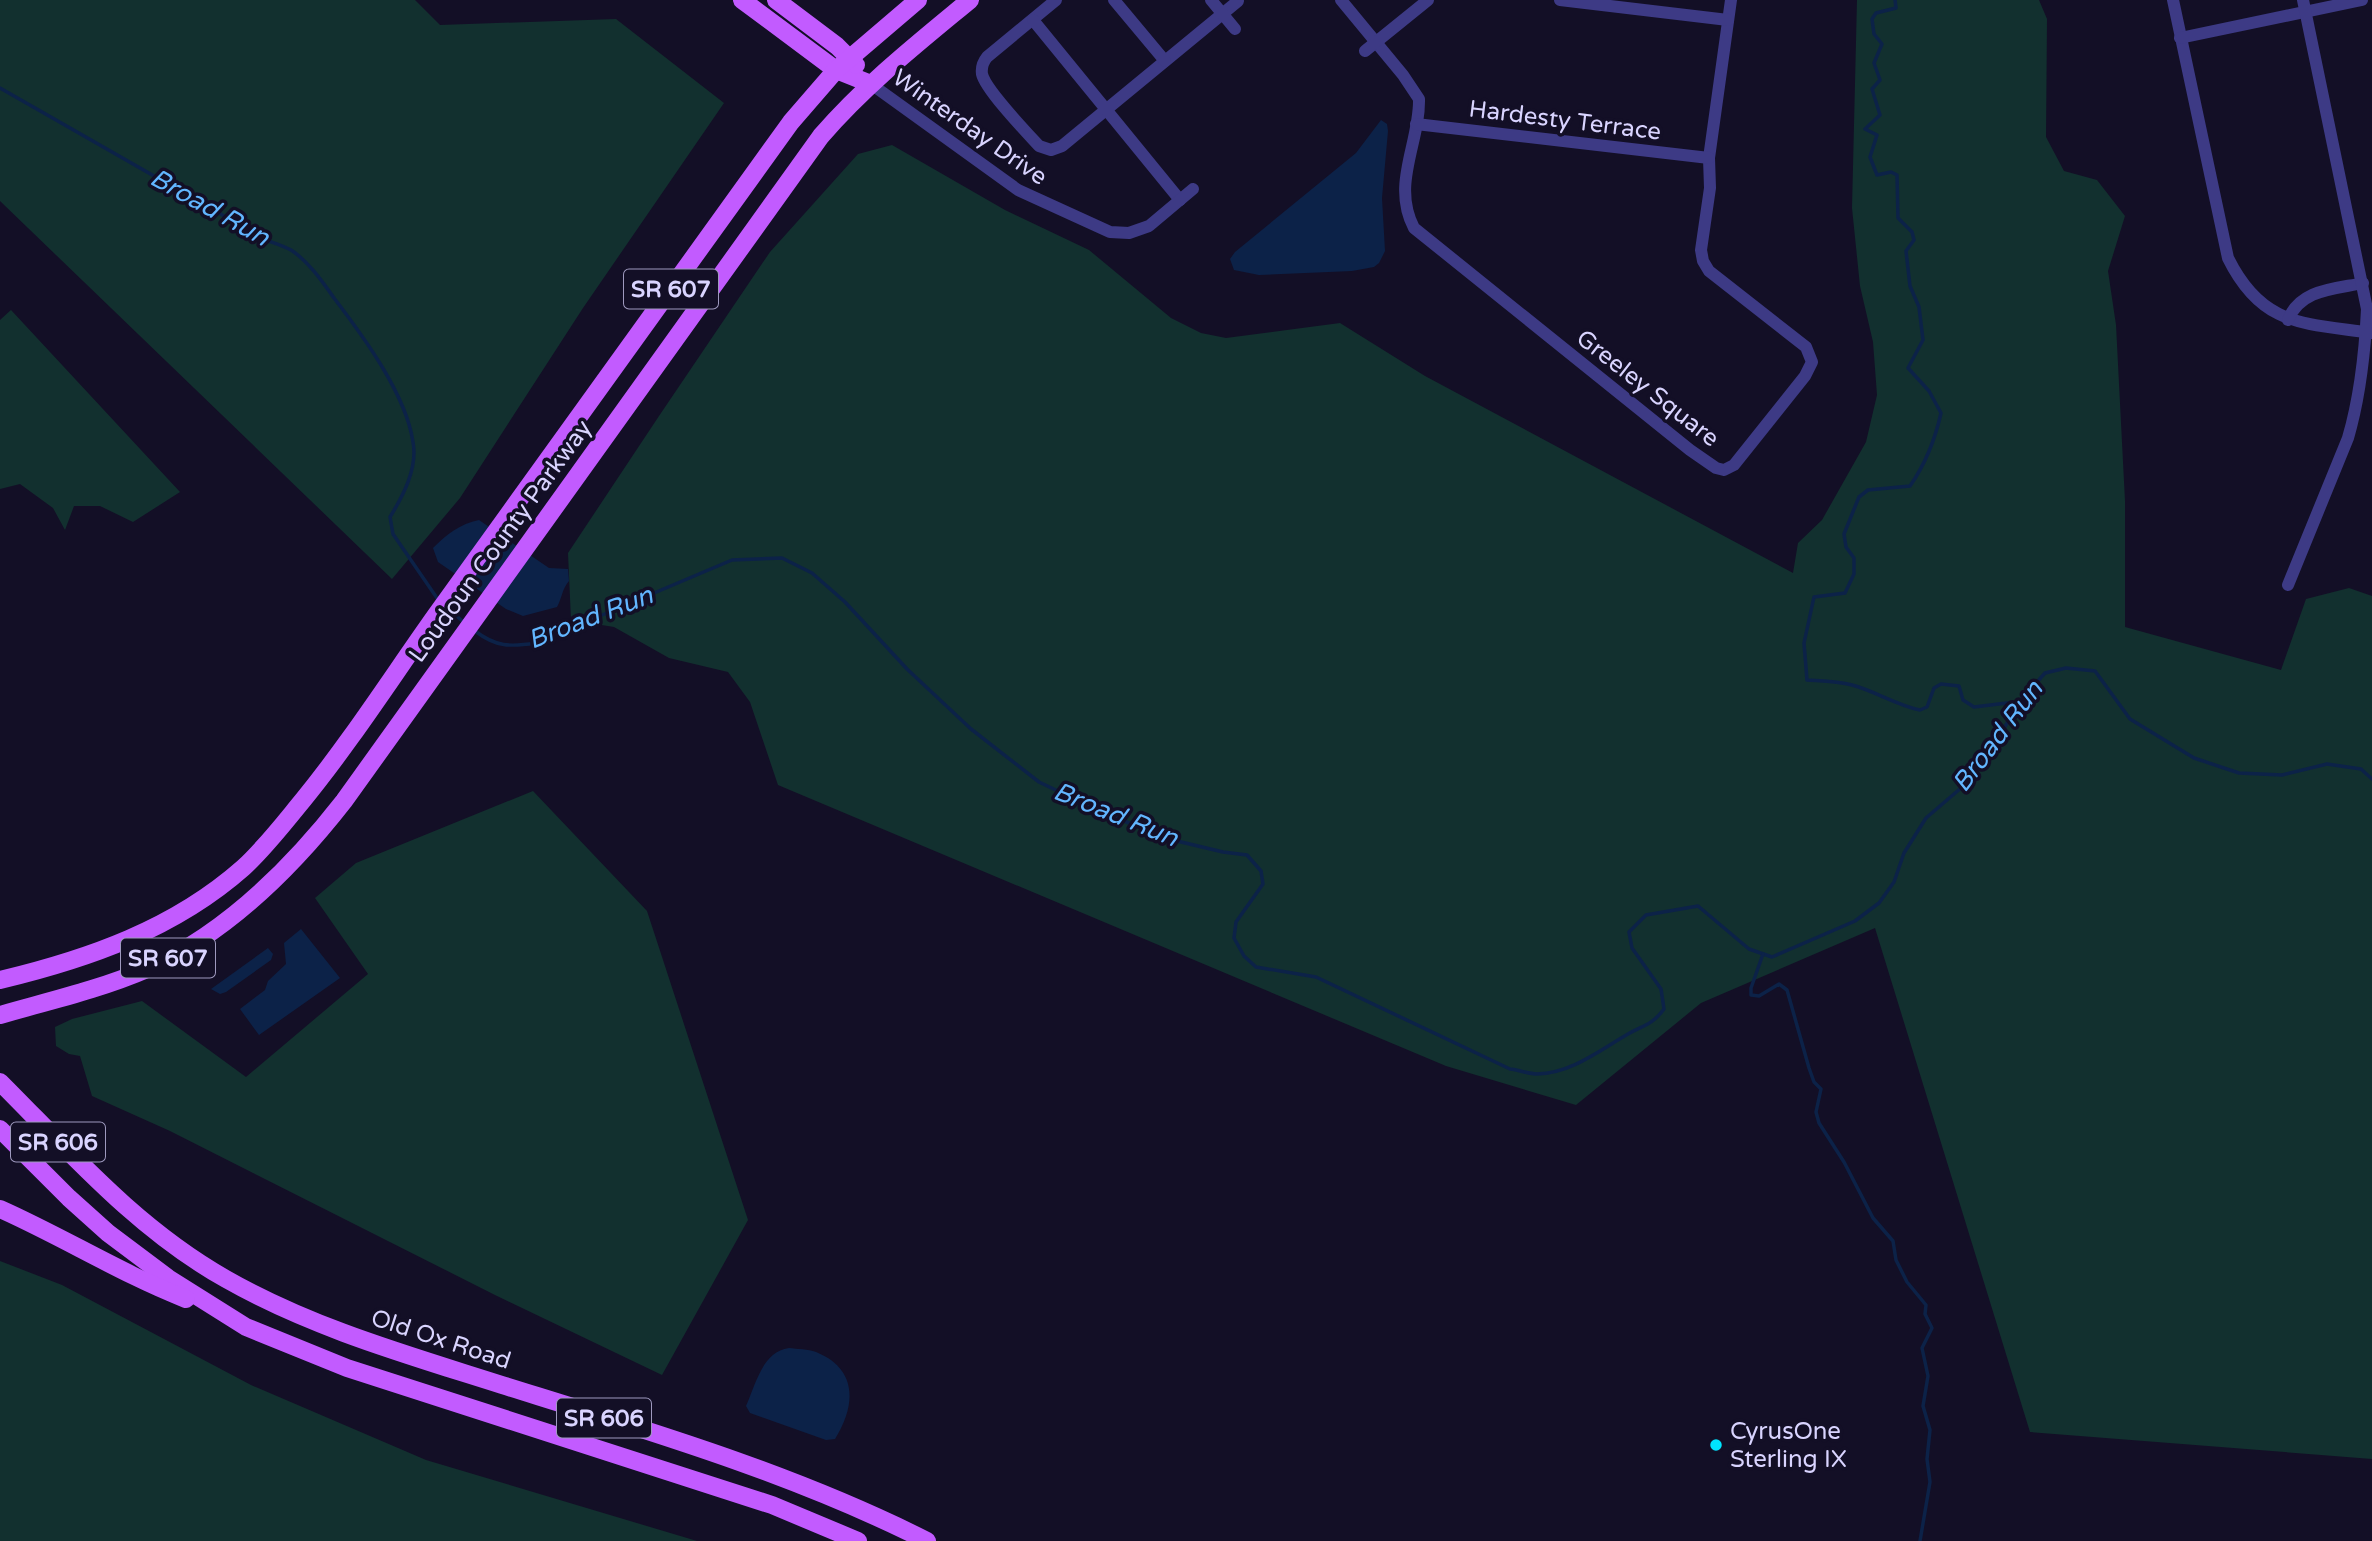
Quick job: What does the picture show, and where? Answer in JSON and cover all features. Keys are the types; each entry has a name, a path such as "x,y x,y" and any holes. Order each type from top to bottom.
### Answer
{"main road":[{"path":"742,0 836,71 871,84"},
{"path":"776,0 850,57 871,84"},
{"name":"Loudoun County Parkway","path":"0,980 61,965 144,933 189,908 243,868 286,821 355,734 434,617 791,122 850,57 918,0"},
{"name":"Loudoun County Parkway","path":"1,1015 147,969 209,933 285,871 328,822 821,136 839,114 871,84 970,0"},
{"name":"Old Ox Road","path":"4,1084 86,1170 149,1226 216,1273 276,1306 330,1328 424,1360 770,1472 928,1541"},
{"name":"SR 606","path":"0,1129 92,1220 168,1278 217,1311 266,1336 346,1368 772,1505 858,1541"},
{"path":"0,1209 156,1287 217,1311"}],"street":[{"path":"1056,0 987,57 983,64 985,80 1014,117 1039,146 1051,150 1062,146 1238,1"},
{"path":"1114,0 1165,61"},
{"path":"1211,0 1235,29"},
{"name":"Greeley Square","path":"1341,0 1415,90 1419,107 1405,181 1409,218 1414,228 1690,450 1716,468 1724,470 1734,465 1805,376 1812,362 1806,347 1709,271 1703,261 1701,250 1710,188 1709,158 1731,0"},
{"path":"1365,51 1428,0"},
{"path":"1560,0 1728,20"},
{"path":"2173,0 2228,258 2250,294 2288,320 2369,332"},
{"path":"2180,38 2304,6 2362,0"},
{"path":"2288,585 2348,438 2354,419 2369,332 2363,283 2304,6"},
{"path":"1033,20 1180,200"},
{"name":"Winterday Drive","path":"871,84 1018,190 1110,232 1129,233 1149,226 1194,189"},
{"name":"Hardesty Terrace","path":"1416,124 1709,158"},
{"path":"2288,320 2296,304 2309,295 2363,283"}],"green space":[{"path":"0,0 415,0 440,25 616,19 724,103 583,308 460,498 392,579 0,201"},
{"path":"1857,0 2039,0 2047,19 2046,137 2064,171 2097,180 2125,216 2108,271 2116,325 2125,501 2125,627 2281,670 2306,599 2349,588 2372,596 2372,1459 2030,1432 1875,928 1701,1003 1576,1105 1446,1066 778,785 750,702 728,672 669,658 614,627 571,620 568,553 659,416 770,252 858,154 892,145 1005,210 1089,250 1171,318 1201,333 1226,338 1340,323 1425,376 1793,573 1798,543 1822,520 1866,442 1877,395 1873,342 1860,286 1852,208"},
{"path":"11,310 180,492 133,522 100,506 74,506 65,530 53,508 20,484 0,489 0,320"},
{"path":"533,791 647,911 748,1220 662,1375 495,1295 170,1131 92,1096 80,1056 69,1054 56,1046 55,1027 72,1019 142,1001 246,1077 368,974 315,898 356,863"},
{"path":"0,1261 62,1285 251,1385 426,1460 697,1541 0,1541"}],"water":[{"path":"1381,120 1387,124 1388,131 1382,198 1385,251 1379,263 1374,267 1352,271 1259,275 1234,270 1230,259 1235,252 1356,153"},
{"path":"479,520 549,568 568,569 569,581 557,607 523,616 506,609 438,562 433,548 454,530"},
{"path":"301,929 340,978 259,1035 240,1009 265,990 268,981 286,964 284,943"},
{"path":"268,948 273,954 271,960 226,992 220,994 211,989"},
{"path":"789,1348 813,1351 830,1359 846,1378 849,1389 847,1413 835,1439 826,1440 750,1413 746,1406 766,1362 780,1351"}],"waterway":[{"path":"1895,0 1896,8 1876,13 1872,19 1874,34 1882,44 1874,63 1880,80 1872,89 1880,115 1865,129 1877,135 1870,157 1877,175 1891,172 1897,175 1898,218 1912,232 1914,240 1906,251 1910,286 1919,307 1923,340 1908,368 1929,391 1941,413 1929,451 1910,486 1868,490 1859,497 1844,534 1846,547 1854,558 1854,574 1845,593 1814,597 1804,643 1807,680 1852,685 1920,710 1927,707 1934,688 1941,684 1959,686 1963,700 1974,707 2019,704"},
{"name":"Broad Run","path":"0,88 266,240 291,250 314,272 382,366 402,405 414,452 404,491 390,517 393,534 439,601"},
{"name":"Broad Run","path":"475,631 504,645 536,643 732,560 782,558 812,573 845,602 907,669 971,729 1039,782 1108,815 1177,841 1247,855 1261,871 1263,884 1236,922 1234,938 1244,956 1256,967 1316,977 1510,1069 1534,1074 1562,1070 1585,1060 1652,1022 1664,1009 1661,989 1632,948 1629,932 1646,915 1698,906 1749,949 1772,957 1855,921 1879,903 1894,882 1904,853 1926,818 1968,782 2020,701 2045,673 2066,668 2095,671 2130,719 2194,758 2239,773 2282,775 2327,764 2361,769 2372,779"},
{"name":"Broad Run","path":"448,609 466,624"},
{"path":"1763,954 1751,995 1759,996 1779,984 1787,990 1809,1068 1814,1082 1821,1089 1816,1112 1819,1123 1844,1162 1873,1218 1893,1241 1896,1260 1907,1282 1926,1305 1925,1314 1932,1328 1922,1348 1928,1376 1923,1406 1930,1430 1927,1459 1930,1482 1920,1541"}],"place":[{"name":"CyrusOne Sterling IX","path":"1716,1445"}]}
